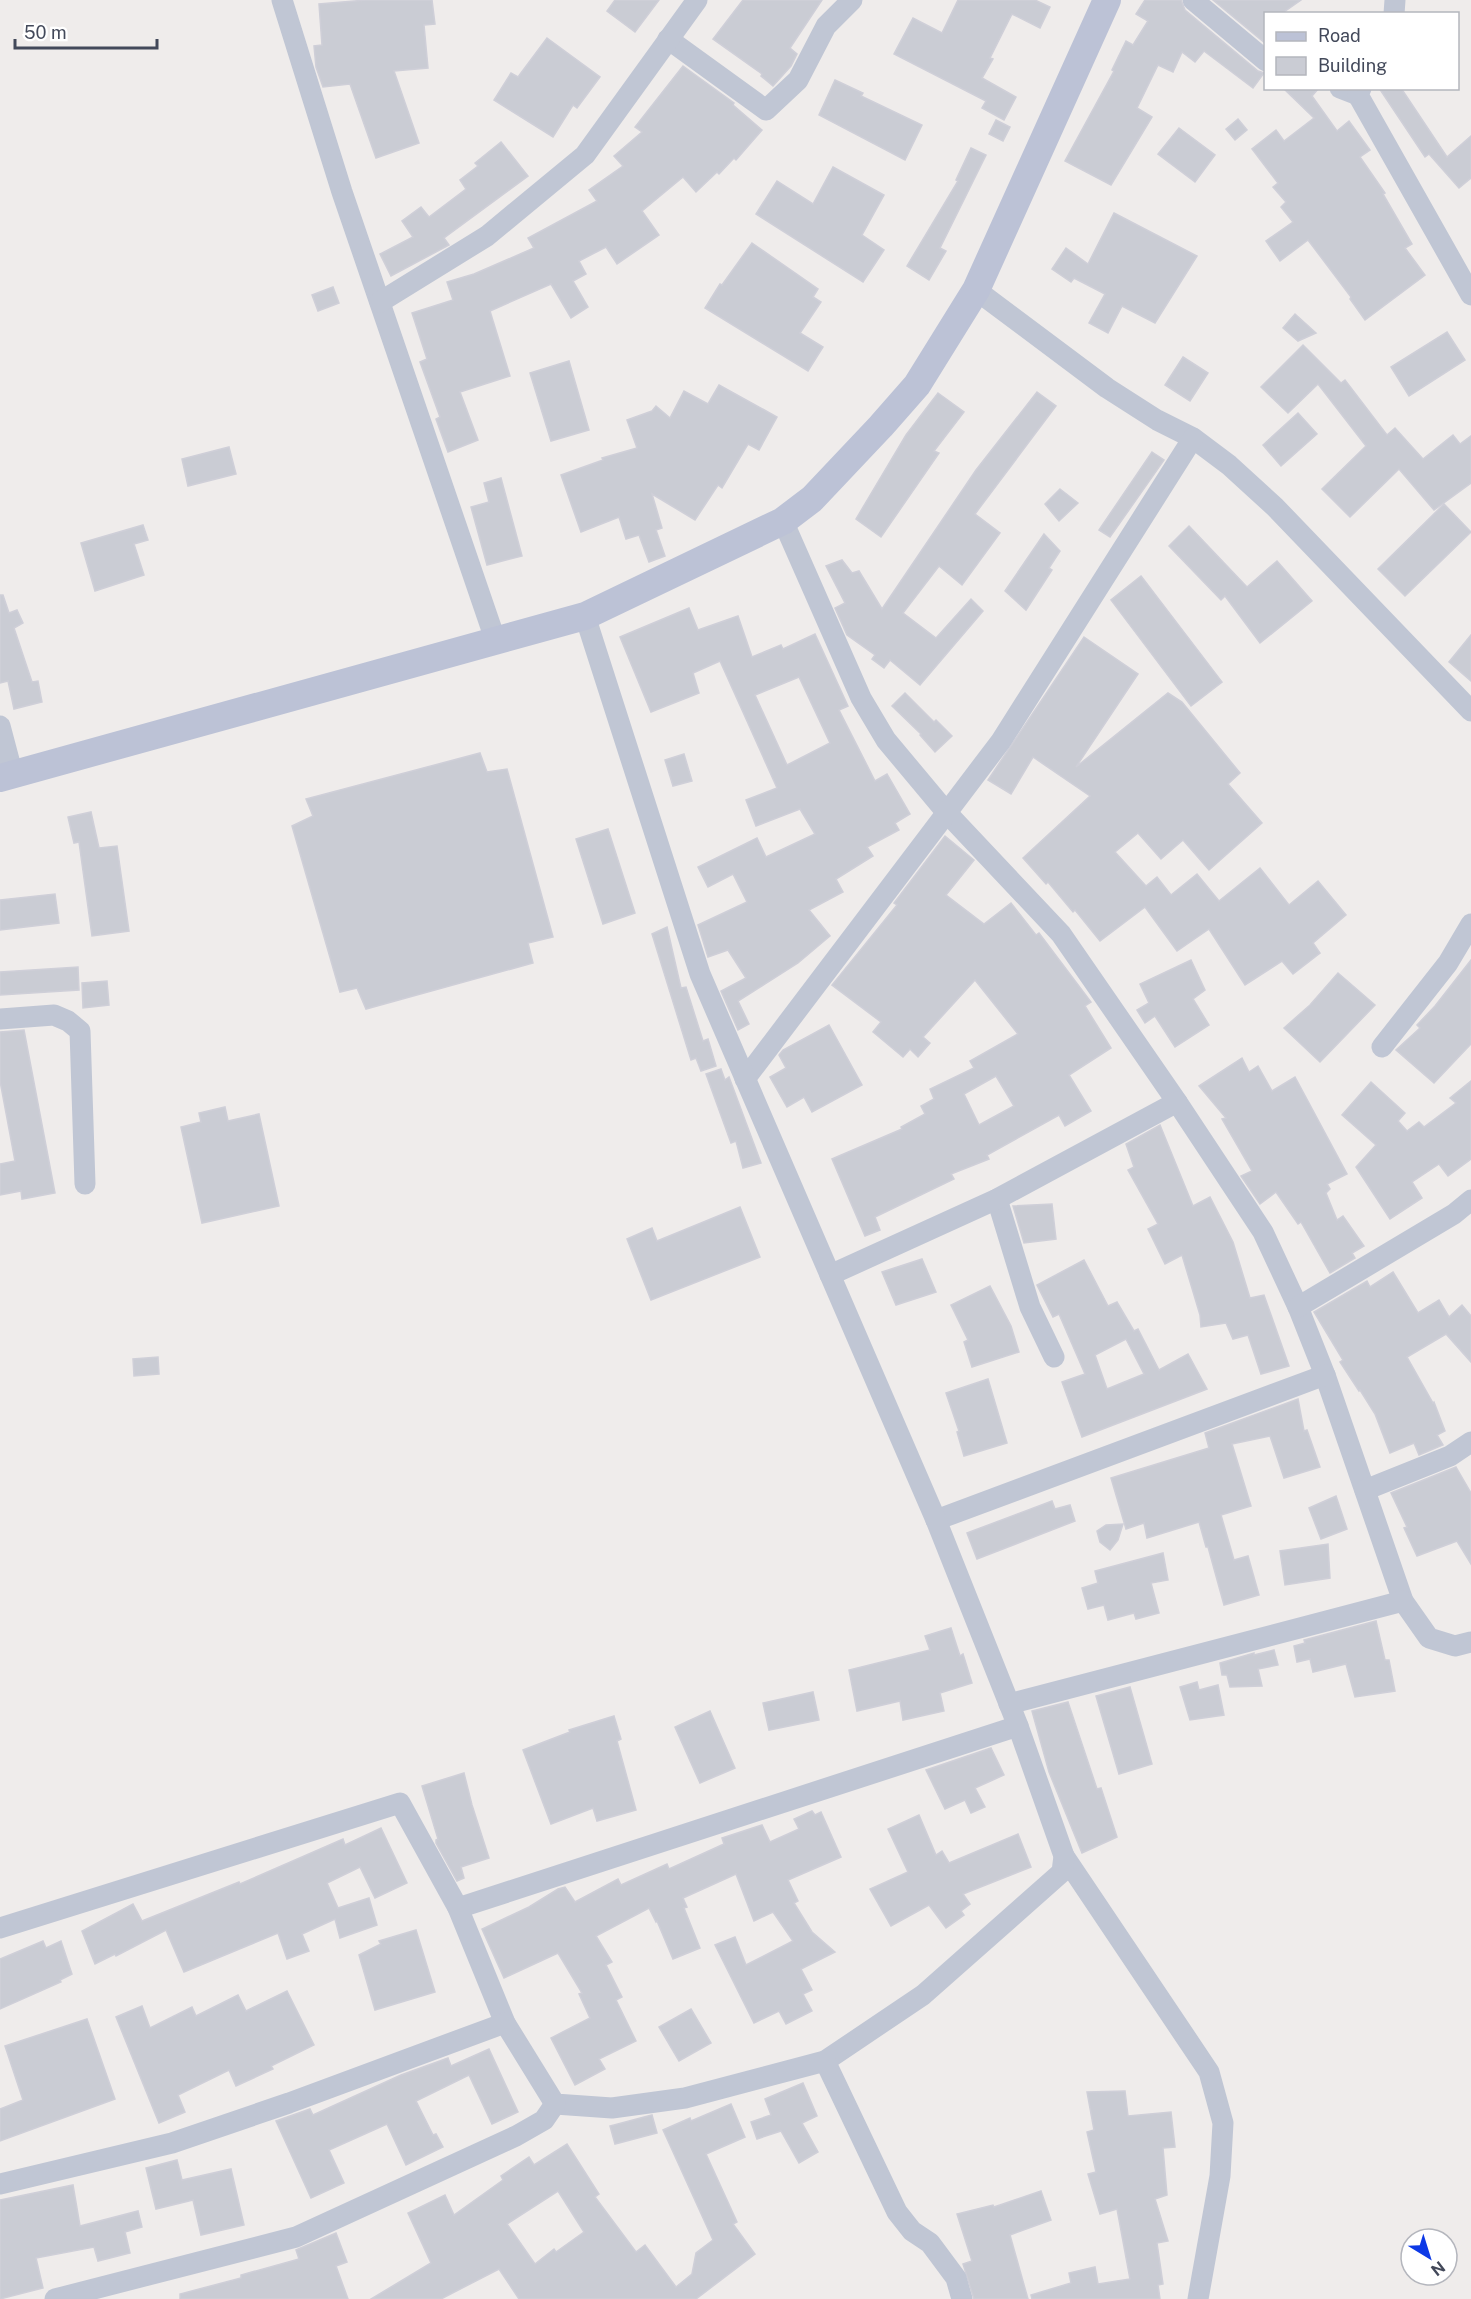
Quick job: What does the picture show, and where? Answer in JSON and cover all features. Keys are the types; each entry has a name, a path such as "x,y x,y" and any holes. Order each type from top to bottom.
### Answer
{"main road":[{"path":"6,777 495,639 585,616 783,521 812,499 917,385 976,290 1107,0"}],"street":[{"path":"282,0 342,192 495,639"},
{"path":"380,302 487,236 585,154 697,0"},
{"path":"668,39 766,110 798,80 826,27 852,0"},
{"path":"1193,0 1264,60"},
{"path":"1353,91 1471,295"},
{"path":"976,290 1107,388 1156,420 1193,438 1229,465 1275,507 1471,711"},
{"path":"745,1079 1001,741 1193,438"},
{"path":"783,521 861,698 886,740 947,813 1061,934 1178,1102 1263,1232 1298,1307 1325,1375 1403,1601 1429,1638 1455,1646 1471,1642"},
{"path":"585,616 700,974 936,1520 1018,1726 1064,1856 1209,2072 1223,2123 1220,2176 1198,2299"},
{"path":"0,726 6,777"},
{"path":"1382,1047 1448,963 1471,924"},
{"path":"0,1019 54,1015 68,1021 80,1031 85,1185"},
{"path":"830,1275 997,1199 1178,1102"},
{"path":"997,1199 1030,1307 1054,1357"},
{"path":"1298,1307 1454,1214 1471,1200"},
{"path":"936,1520 1325,1375"},
{"path":"1365,1490 1450,1456 1471,1442"},
{"path":"1009,1704 1403,1601"},
{"path":"458,1908 1018,1726"},
{"path":"0,1928 400,1803 458,1908 505,2023 555,2104"},
{"path":"555,2104 612,2108 674,2099 825,2061 923,1995 1062,1872 1064,1856"},
{"path":"0,2184 172,2144 505,2023"},
{"path":"825,2061 897,2212 912,2231 930,2244 956,2278 962,2299"},
{"path":"55,2299 296,2237 516,2136 544,2120 555,2104"}],"building":[{"path":"366,0 432,0 435,24 424,25 428,68 394,71 419,143 376,158 350,84 323,87 316,67 314,46 322,45 319,4"},
{"path":"615,0 659,0 635,32 607,11"},
{"path":"743,0 822,0 790,48 797,54 791,66 773,86 761,76 762,74 713,39"},
{"path":"958,0 1035,0 1050,7 1040,28 1012,14 990,58 993,59 982,78 1016,97 1004,120 982,108 986,101 894,54 913,18 942,33"},
{"path":"1145,0 1181,0 1185,10 1258,71 1264,73 1253,88 1204,51 1195,62 1182,52 1173,72 1158,65 1137,108 1152,117 1111,185 1065,161 1114,71 1112,70 1126,41 1133,45 1148,21 1136,14"},
{"path":"1213,0 1301,0 1284,12 1264,12 1264,42"},
{"path":"547,38 600,77 577,108 573,105 553,137 494,100 511,73 518,77"},
{"path":"683,66 734,103 733,105 762,130 736,160 734,158 719,174 717,172 696,192 683,177 642,211 659,235 617,264 606,247 579,261 586,274 573,281 588,307 571,318 551,284 490,311 510,376 460,392 478,440 448,452 436,419 440,417 420,362 427,359 412,313 453,300 447,282 474,274 534,248 528,238 597,201 589,190 623,166 614,156 642,132 635,127"},
{"path":"835,80 863,93 861,96 922,125 905,160 819,115"},
{"path":"1285,90 1317,90 1312,96 1337,131 1349,121 1370,150 1360,157 1385,193 1383,194 1412,244 1405,248 1425,275 1365,320 1350,299 1351,297 1308,240 1280,261 1266,241 1293,222 1281,207 1286,202 1273,187 1278,183 1252,149 1276,130 1284,141 1314,118"},
{"path":"1380,90 1402,90 1447,157 1471,136 1471,178 1459,188 1429,154 1425,157"},
{"path":"1238,119 1247,130 1235,140 1226,129"},
{"path":"996,120 1010,127 1003,141 989,134"},
{"path":"1179,128 1215,155 1195,182 1158,154"},
{"path":"501,142 528,176 444,238 449,245 391,276 380,254 413,237 402,221 421,207 429,217 466,189 460,180 478,166 475,163"},
{"path":"971,148 986,155 940,248 946,251 929,280 907,266 958,181 956,180"},
{"path":"833,167 884,195 862,235 884,250 863,282 756,214 777,181 813,204"},
{"path":"1114,213 1197,256 1155,323 1122,306 1108,333 1089,323 1105,294 1074,278 1071,282 1052,269 1066,248 1088,264"},
{"path":"752,243 818,289 813,297 821,302 800,333 823,347 808,371 705,308 720,284 722,285"},
{"path":"333,287 339,303 318,311 312,295"},
{"path":"1295,314 1316,333 1298,341 1283,328"},
{"path":"1447,332 1465,360 1409,396 1391,367"},
{"path":"1303,345 1341,383 1345,380 1387,435 1395,428 1423,459 1453,435 1460,444 1471,436 1471,483 1434,510 1399,469 1350,517 1322,489 1366,446 1318,384 1288,413 1261,387"},
{"path":"1183,357 1208,373 1190,401 1165,385"},
{"path":"569,361 589,430 551,441 530,373"},
{"path":"719,385 777,417 759,450 748,444 722,488 718,485 695,520 652,494 662,528 656,530 665,556 649,562 639,535 626,539 619,517 581,532 561,475 603,460 602,458 637,448 627,420 652,411 656,406 670,418 684,391 708,404"},
{"path":"1037,392 1056,406 975,514 1000,533 962,585 939,566 903,613 936,638 971,599 983,611 920,685 890,660 884,668 872,659 875,655 847,635 835,608 845,603 826,566 842,560 852,573 859,571 882,609 976,470"},
{"path":"938,393 964,412 934,451 939,453 881,537 856,519 906,435"},
{"path":"1298,413 1317,434 1281,466 1263,445"},
{"path":"229,447 236,474 188,486 182,459"},
{"path":"1152,452 1164,460 1110,537 1099,530"},
{"path":"501,478 522,556 487,565 471,507 489,502 484,483"},
{"path":"1060,489 1078,503 1059,521 1045,504"},
{"path":"1444,504 1471,532 1405,596 1378,569"},
{"path":"143,525 148,540 134,544 144,575 95,591 81,543"},
{"path":"1189,526 1247,587 1277,561 1312,601 1260,643 1225,596 1221,600 1169,546"},
{"path":"1044,534 1060,551 1049,568 1052,570 1026,610 1005,591"},
{"path":"1141,576 1222,682 1191,706 1111,600"},
{"path":"0,595 3,595 9,613 17,610 23,623 14,628 32,682 38,681 42,702 14,709 8,681 0,683"},
{"path":"689,608 698,630 738,616 752,657 781,645 783,649 815,634 848,706 839,710 875,781 887,774 910,814 895,823 899,830 867,847 873,856 836,879 843,892 809,910 830,936 798,963 738,1001 749,1024 738,1030 721,991 746,978 728,950 708,957 698,925 747,902 733,874 708,887 698,867 757,838 766,857 815,834 800,809 756,826 746,800 777,788 720,661 693,673 699,693 651,712 620,637","holes":["799,677 830,743 787,765 755,695"]},
{"path":"1471,635 1471,681 1449,662"},
{"path":"1084,637 1138,674 1076,767 1168,693 1182,702 1240,773 1228,784 1262,823 1209,870 1183,840 1161,859 1138,833 1115,852 1146,886 1157,877 1171,895 1197,874 1219,901 1260,868 1289,905 1318,881 1346,915 1313,943 1320,953 1293,974 1282,961 1245,985 1209,929 1177,951 1145,907 1100,941 1075,910 1073,912 1048,882 1046,884 1023,858 1090,796 1033,757 1011,794 988,780"},
{"path":"905,693 934,722 936,720 952,736 935,752 921,734 892,706"},
{"path":"480,753 487,772 507,769 553,937 528,943 533,963 366,1009 357,988 340,992 292,826 313,816 306,799"},
{"path":"684,754 692,781 673,786 665,760"},
{"path":"91,812 99,848 117,846 129,931 92,936 79,842 74,843 68,817"},
{"path":"608,829 635,913 603,924 576,839"},
{"path":"945,836 974,860 946,895 984,924 1011,903 1036,935 1039,933 1091,1002 1085,1006 1111,1048 1069,1075 1091,1111 1065,1126 1059,1115 987,1155 989,1159 951,1174 954,1179 875,1217 880,1230 865,1236 832,1159 902,1129 901,1127 925,1114 921,1106 934,1099 930,1089 974,1068 970,1061 1018,1034 975,980 923,1037 930,1043 918,1057 910,1049 903,1057 873,1032 881,1022 832,985 897,905 894,903","holes":["996,1076 1014,1106 979,1125 964,1094"]},
{"path":"55,894 59,923 0,930 0,900"},
{"path":"667,927 681,988 686,987 703,1041 708,1039 716,1066 701,1071 696,1058 691,1060 652,934"},
{"path":"1191,960 1205,990 1193,999 1209,1025 1175,1047 1155,1016 1145,1023 1137,1010 1149,1003 1140,984"},
{"path":"1471,960 1471,1044 1434,1083 1396,1050 1420,1028 1417,1025"},
{"path":"78,967 79,990 0,995 0,972"},
{"path":"1338,973 1375,1005 1320,1062 1284,1028 1310,1005"},
{"path":"107,981 109,1005 83,1008 82,983"},
{"path":"829,1025 862,1085 812,1112 804,1097 787,1107 770,1077 786,1068 779,1055 783,1050"},
{"path":"24,1030 55,1193 22,1199 21,1191 0,1195 0,1164 15,1161 0,1081 0,1032"},
{"path":"1242,1058 1249,1072 1258,1066 1272,1091 1295,1077 1347,1174 1327,1184 1330,1189 1326,1193 1337,1220 1343,1216 1364,1246 1352,1253 1355,1258 1330,1273 1301,1222 1298,1224 1276,1192 1260,1204 1241,1176 1252,1171 1222,1119 1226,1118 1199,1086"},
{"path":"721,1069 725,1080 729,1077 761,1163 743,1168 736,1141 731,1143 706,1074"},
{"path":"1471,1081 1471,1159 1448,1176 1439,1164 1412,1182 1422,1198 1390,1219 1356,1167 1376,1145 1342,1115 1371,1082 1405,1113 1398,1121 1407,1131 1419,1122 1424,1127 1456,1103 1450,1098"},
{"path":"225,1107 228,1121 259,1114 279,1206 202,1223 181,1127 201,1122 199,1113"},
{"path":"1160,1125 1193,1206 1210,1197 1233,1242 1250,1298 1264,1295 1289,1366 1261,1374 1248,1335 1233,1339 1226,1323 1201,1327 1200,1315 1182,1255 1165,1264 1148,1229 1158,1224 1128,1170 1134,1167 1126,1144"},
{"path":"1052,1204 1056,1239 1024,1243 1013,1206"},
{"path":"740,1207 760,1257 651,1300 627,1239 652,1228 657,1241"},
{"path":"922,1259 936,1292 896,1305 882,1272"},
{"path":"1084,1260 1108,1306 1117,1302 1134,1331 1138,1329 1159,1370 1188,1354 1207,1389 1082,1437 1062,1382 1085,1374 1059,1314 1053,1317 1037,1285","holes":["1126,1339 1144,1374 1107,1389 1095,1355"]},
{"path":"1393,1272 1418,1313 1439,1300 1449,1317 1462,1305 1471,1316 1471,1362 1446,1334 1407,1357 1434,1402 1445,1431 1437,1435 1443,1445 1419,1455 1414,1443 1390,1453 1375,1414 1340,1362 1343,1360 1314,1312 1367,1281 1370,1287"},
{"path":"990,1286 1011,1326 1019,1352 972,1367 964,1342 968,1340 951,1305"},
{"path":"158,1357 159,1374 134,1376 133,1359"},
{"path":"988,1379 1007,1443 964,1456 957,1432 959,1431 946,1393"},
{"path":"1298,1399 1304,1431 1307,1430 1320,1467 1284,1478 1270,1436 1232,1444 1251,1506 1221,1515 1234,1560 1248,1556 1259,1595 1224,1605 1199,1522 1147,1538 1144,1523 1126,1529 1111,1478 1209,1448 1205,1433"},
{"path":"1456,1467 1471,1493 1471,1564 1457,1541 1417,1556 1404,1528 1407,1527 1391,1493"},
{"path":"1336,1496 1347,1529 1321,1539 1309,1508"},
{"path":"1052,1501 1055,1509 1070,1505 1075,1521 977,1559 967,1533"},
{"path":"1123,1524 1118,1540 1110,1550 1100,1542 1097,1531 1106,1525"},
{"path":"1328,1544 1330,1578 1285,1585 1280,1551"},
{"path":"1163,1553 1168,1580 1151,1583 1159,1613 1136,1619 1134,1613 1108,1620 1104,1605 1088,1609 1082,1588 1098,1583 1095,1571"},
{"path":"1376,1621 1385,1660 1389,1660 1395,1691 1355,1697 1346,1664 1313,1672 1310,1659 1297,1662 1294,1646 1305,1643 1304,1640"},
{"path":"951,1628 960,1656 963,1654 972,1683 940,1693 944,1711 903,1720 900,1701 857,1711 849,1670 930,1650 925,1636"},
{"path":"1274,1650 1278,1665 1258,1669 1262,1686 1230,1687 1227,1675 1222,1675 1220,1663"},
{"path":"1197,1682 1199,1690 1218,1685 1224,1715 1190,1720 1180,1687"},
{"path":"1130,1687 1152,1764 1119,1774 1096,1696"},
{"path":"813,1692 819,1720 769,1730 763,1703"},
{"path":"1068,1702 1097,1789 1101,1788 1117,1837 1082,1853 1049,1772 1032,1711"},
{"path":"710,1711 735,1768 700,1783 675,1727"},
{"path":"614,1716 621,1739 617,1741 636,1810 597,1821 593,1808 551,1824 523,1750 570,1732 569,1730"},
{"path":"991,1748 1004,1775 975,1788 985,1807 971,1813 965,1800 945,1809 926,1770"},
{"path":"464,1773 489,1858 461,1867 464,1878 457,1881 436,1843 438,1839 422,1786"},
{"path":"812,1811 815,1815 821,1812 841,1857 788,1880 798,1901 794,1903 812,1932 835,1952 801,1969 812,1990 803,1994 812,2011 786,2024 779,2011 754,2023 715,1945 735,1937 746,1965 793,1941 773,1912 754,1921 736,1874 683,1898 687,1907 684,1908 700,1948 673,1959 649,1908 596,1936 612,1962 606,1965 622,1997 616,2000 636,2041 599,2059 605,2069 575,2085 551,2038 590,2018 579,1994 582,1993 558,1953 504,1978 482,1929 529,1907 558,1889 565,1887 575,1902 618,1879 621,1885 667,1864 669,1869 724,1844 722,1838 762,1825 770,1842 799,1829 794,1819"},
{"path":"919,1815 936,1855 942,1851 949,1863 1018,1834 1031,1867 963,1894 970,1904 961,1911 964,1915 946,1928 929,1905 891,1926 870,1889 908,1872 888,1829"},
{"path":"381,1828 407,1883 375,1898 360,1867 327,1883 338,1908 369,1898 377,1925 340,1938 335,1919 302,1934 309,1951 287,1959 278,1933 184,1972 166,1930 116,1956 115,1954 95,1964 82,1931 133,1904 142,1921 239,1882 240,1884 343,1839 345,1845"},
{"path":"416,1930 435,1992 375,2010 359,1955 381,1944 379,1941"},
{"path":"43,1941 46,1948 61,1941 72,1974 60,1980 61,1982 0,2009 0,1959"},
{"path":"287,1991 314,2045 271,2066 273,2069 236,2086 229,2070 178,2095 185,2112 159,2123 116,2017 142,2006 150,2028 192,2007 196,2016 238,1995 246,2011"},
{"path":"691,2009 711,2043 679,2061 659,2027"},
{"path":"87,2019 115,2099 0,2141 0,2109 23,2100 5,2046"},
{"path":"489,2049 518,2112 492,2124 469,2075 416,2101 433,2135 436,2134 443,2147 406,2165 387,2124 329,2150 344,2183 311,2198 276,2121 310,2109 313,2115 401,2075 448,2058 451,2066"},
{"path":"803,2083 817,2116 802,2123 818,2152 799,2163 781,2131 757,2139 751,2122 771,2115 765,2099"},
{"path":"1125,2091 1128,2116 1171,2112 1175,2147 1163,2148 1167,2195 1155,2199 1168,2241 1157,2243 1163,2284 1158,2285 1160,2299 1032,2299 1031,2295 1071,2283 1069,2273 1095,2267 1098,2284 1130,2279 1117,2209 1100,2214 1088,2174 1096,2172 1087,2132 1094,2130 1087,2092"},
{"path":"731,2104 745,2137 706,2154 737,2222 733,2224 755,2254 696,2299 519,2299 499,2269 441,2299 371,2299 431,2263 408,2213 445,2195 454,2215 503,2180 501,2176 529,2157 534,2165 567,2144 599,2194 595,2197 636,2252 645,2245 676,2287 692,2274 696,2253 713,2240 663,2130 690,2118 691,2121","holes":["558,2191 584,2232 556,2252 554,2249 535,2264 507,2224"]},
{"path":"652,2115 657,2133 615,2144 610,2126"},
{"path":"177,2160 182,2180 231,2169 244,2225 201,2235 193,2200 156,2209 146,2168"},
{"path":"73,2185 80,2226 138,2211 142,2227 125,2232 130,2253 98,2261 94,2247 36,2258 43,2288 0,2299 0,2200"},
{"path":"1041,2191 1051,2220 1010,2235 1028,2299 974,2299 963,2264 972,2261 957,2214 993,2205 994,2207"},
{"path":"336,2233 347,2262 336,2266 348,2299 180,2299 180,2294 241,2278 241,2275 299,2259 296,2250"}]}
